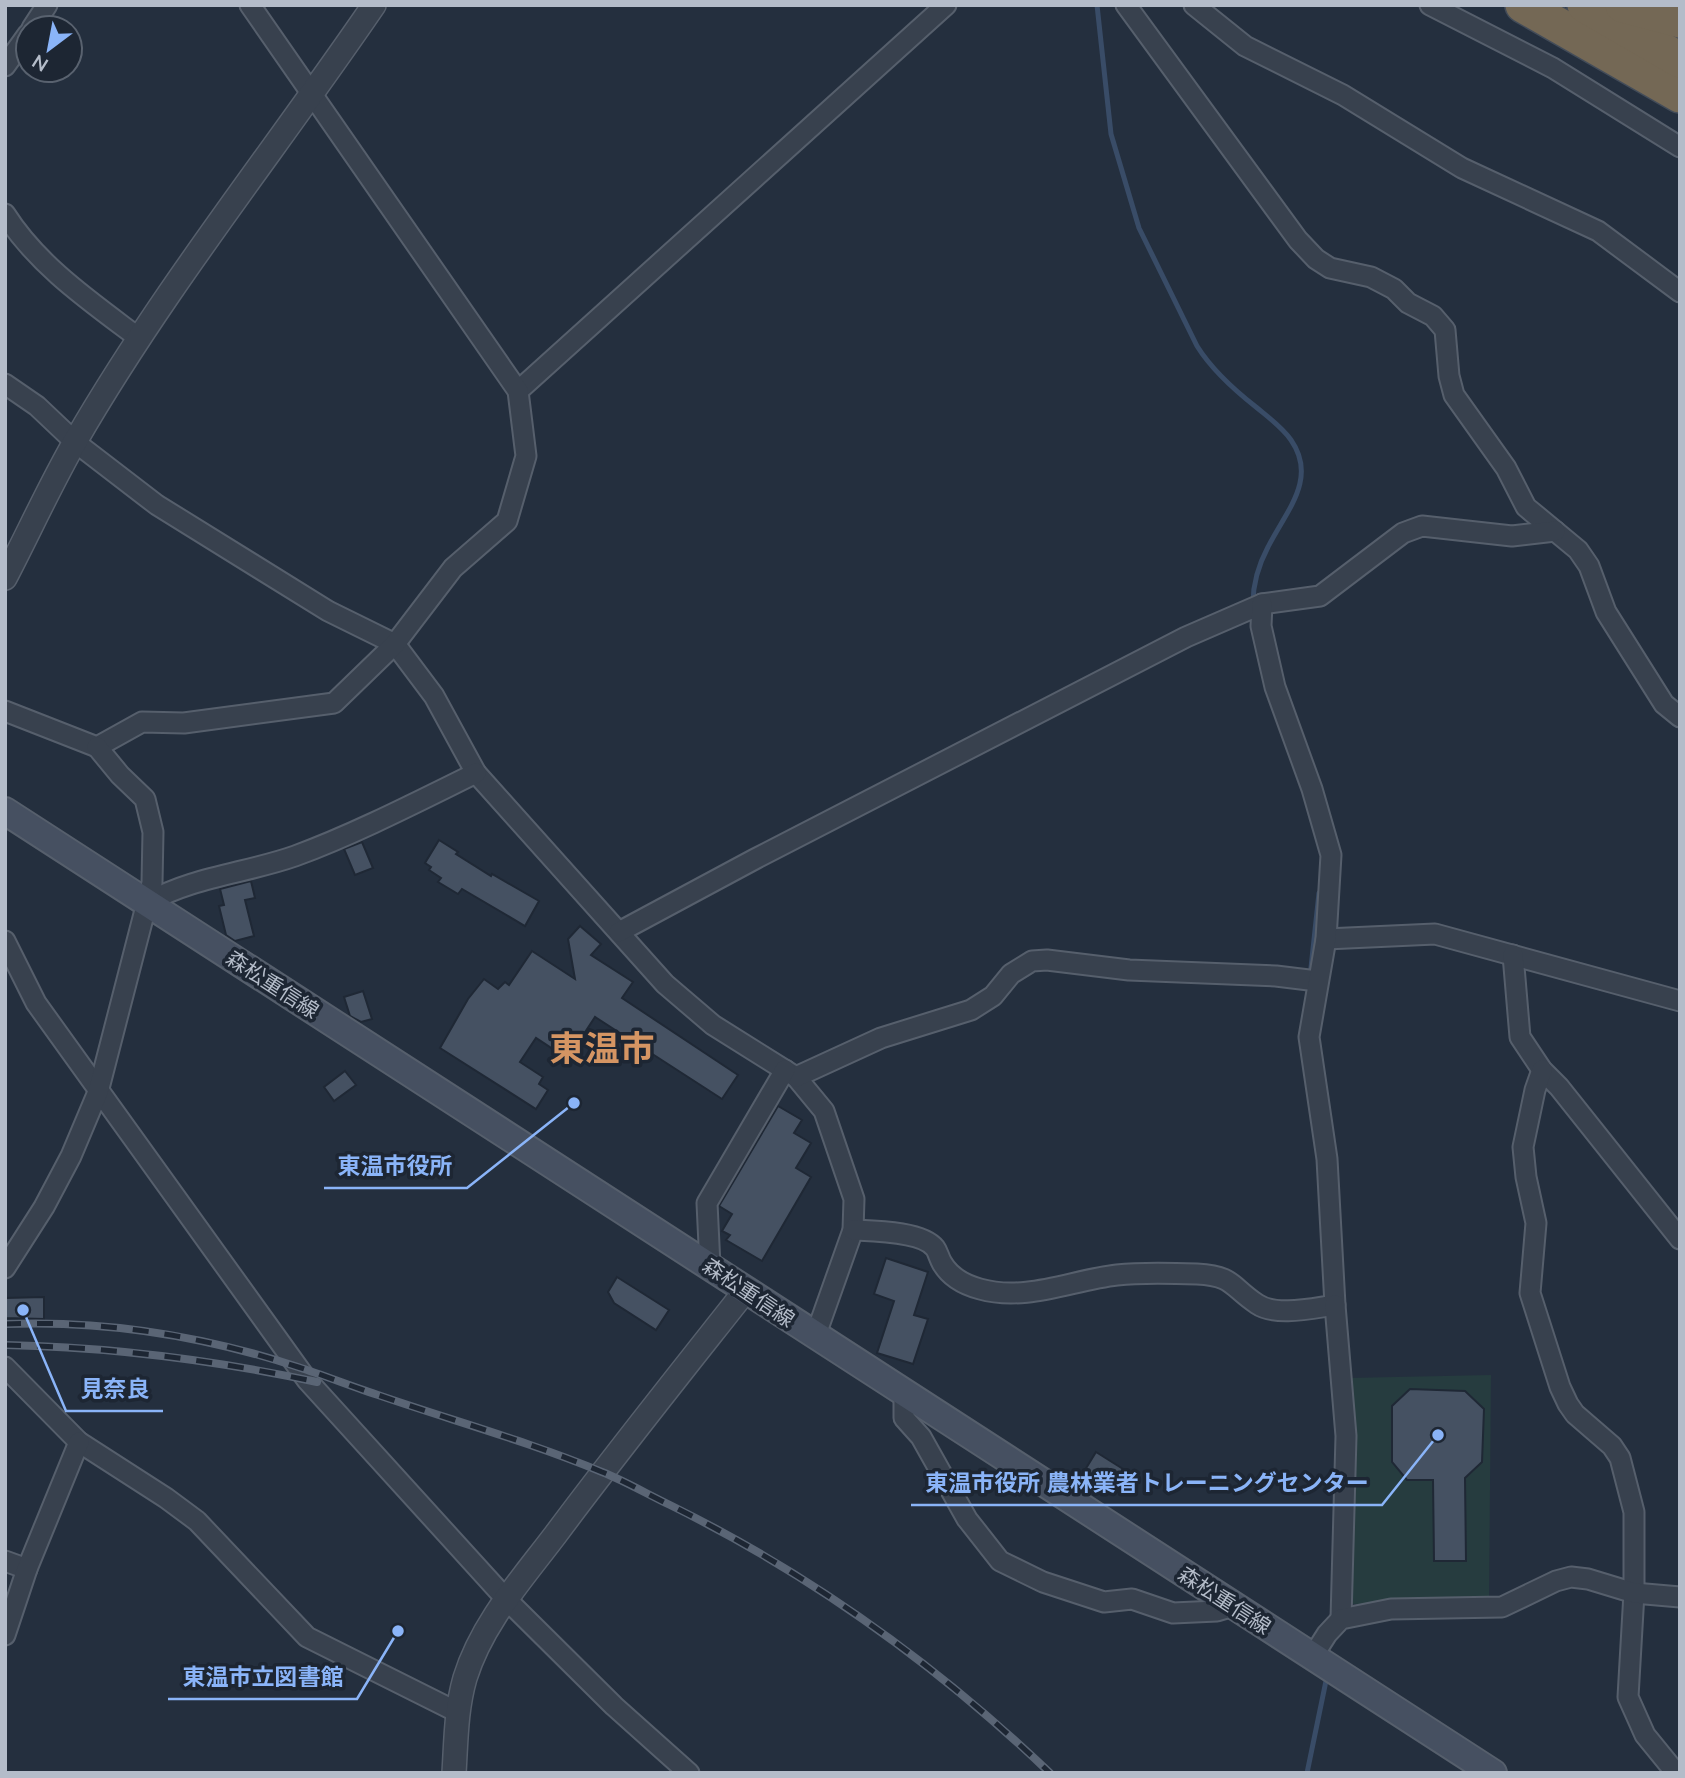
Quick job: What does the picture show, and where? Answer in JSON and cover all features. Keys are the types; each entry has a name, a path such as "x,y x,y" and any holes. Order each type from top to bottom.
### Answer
{"highway":[{"path":"1585,5 1680,60"},
{"path":"1623,5 1680,20"},
{"path":"1532,10 1680,95"},
{"path":"1532,10 1680,121"}],"main road":[{"name":"森松重信線","path":"5,811 1493,1773"}],"street":[{"path":"97,747 142,722 184,723 334,703 395,644 453,568 507,521 526,456 518,391 250,5"},
{"path":"5,578 75,442 140,338 210,234 313,94 374,5"},
{"path":"518,391 946,5"},
{"path":"1126,5 1298,240 1316,259 1330,268 1371,277 1394,289 1408,303 1433,316 1445,330 1449,376 1454,395 1506,468 1526,507 1578,550 1589,566 1606,612 1664,704 1680,717"},
{"path":"1194,5 1245,46 1343,95 1462,168 1598,231 1680,292"},
{"path":"1430,5 1557,60 1680,147"},
{"path":"5,214 18,234 68,284 140,338"},
{"path":"5,384 37,406 75,442 157,505 328,611 395,644 434,696 476,773 665,984 713,1025 791,1074 824,1111 854,1199 853,1230 815,1337"},
{"path":"619,932 1186,637 1262,604 1320,596 1403,533 1422,526 1513,536 1555,531"},
{"path":"1262,604 1261,626 1275,687 1312,789 1331,855 1325,939 1309,1037 1327,1159 1346,1436 1341,1619"},
{"path":"5,711 97,747 145,799 153,832 152,883 98,1091 71,1156 44,1207 5,1268"},
{"path":"147,903 168,891 295,856 476,773"},
{"path":"1325,939 1435,934 1680,1001"},
{"path":"5,941 36,1003 307,1380 506,1599 614,1706 689,1773"},
{"path":"1513,955 1520,1037 1542,1070 1559,1087 1680,1239"},
{"path":"710,1266 707,1203 791,1074 881,1038 971,1010 993,996 1011,974 1032,961 1047,960 1129,970 1276,976 1317,981"},
{"path":"1542,1070 1523,1147 1526,1177 1536,1223 1530,1293 1568,1404 1612,1446 1620,1458 1634,1512 1634,1594 1628,1697 1645,1735 1676,1773"},
{"path":"853,1230 911,1236 934,1246 943,1266 954,1278 979,1289 1007,1294 1034,1292 1119,1275 1194,1274 1219,1276 1238,1287 1258,1306 1289,1311 1335,1305"},
{"path":"454,1773 457,1712 465,1676 482,1637 506,1599 602,1472 746,1290"},
{"path":"5,1367 79,1441 197,1521 307,1637 457,1712"},
{"path":"904,1394 904,1418 921,1437 967,1519 1000,1561 1043,1582 1104,1602 1132,1599 1173,1613 1217,1611 1234,1606"},
{"path":"5,1635 27,1570 79,1441"},
{"path":"5,1561 27,1570"},
{"path":"1313,1657 1327,1634 1341,1619 1391,1609 1502,1607 1556,1581 1571,1577 1588,1579 1634,1594 1680,1597"}],"green space":[{"path":"1491,1375 1489,1602 1348,1604 1348,1378"}],"building":[{"path":"439,840 491,876 492,874 539,901 525,926 462,889 458,894 438,882 441,878 429,870 431,867 425,863"},
{"path":"362,842 373,868 355,875 344,849"},
{"path":"251,881 255,898 245,900 254,936 235,941 226,935 219,906 224,905 220,889"},
{"path":"580,926 601,944 591,955 633,982 622,998 738,1075 722,1099 595,1017 572,1052 563,1046 559,1053 536,1038 520,1062 543,1077 539,1084 548,1090 536,1109 440,1048 468,999 484,979 498,989 505,982 509,985 532,951 575,979 568,939"},
{"path":"363,991 372,1019 361,1022 350,1016 344,997"},
{"path":"345,1071 356,1085 334,1101 324,1087"},
{"path":"778,1106 802,1120 794,1133 811,1143 796,1168 811,1177 762,1261 726,1240 730,1235 722,1231 732,1214 719,1206"},
{"path":"886,1258 928,1272 914,1315 928,1319 913,1364 877,1353 894,1301 874,1294"},
{"path":"617,1277 669,1310 656,1330 614,1303 608,1292"},
{"path":"44,1297 44,1319 5,1318 5,1298"},
{"path":"1410,1389 1465,1391 1484,1409 1482,1462 1465,1478 1466,1561 1434,1561 1433,1480 1407,1480 1392,1462 1392,1406"},
{"path":"1096,1452 1123,1469 1113,1486 1085,1470"}],"waterway":[{"path":"1097,5 1111,134 1139,228 1203,355 1231,386 1275,422 1299,454 1300,482 1296,495 1262,560 1255,581 1253,603"},
{"path":"1310,977 1319,893"},
{"path":"1307,1773 1327,1676"}],"railway":[{"path":"5,1324 80,1325 154,1332 263,1356 520,1441 611,1476 773,1561 870,1624 963,1695 1050,1773"},
{"path":"5,1345 162,1356 317,1382"}],"place":[{"name":"東温市役所","path":"574,1103"},
{"name":"見奈良","path":"23,1310"},
{"name":"東温市役所 農林業者トレーニングセンター","path":"1438,1435"},
{"name":"東温市立図書館","path":"398,1631"}],"district":[{"name":"東温市","path":"602,1048"}]}
